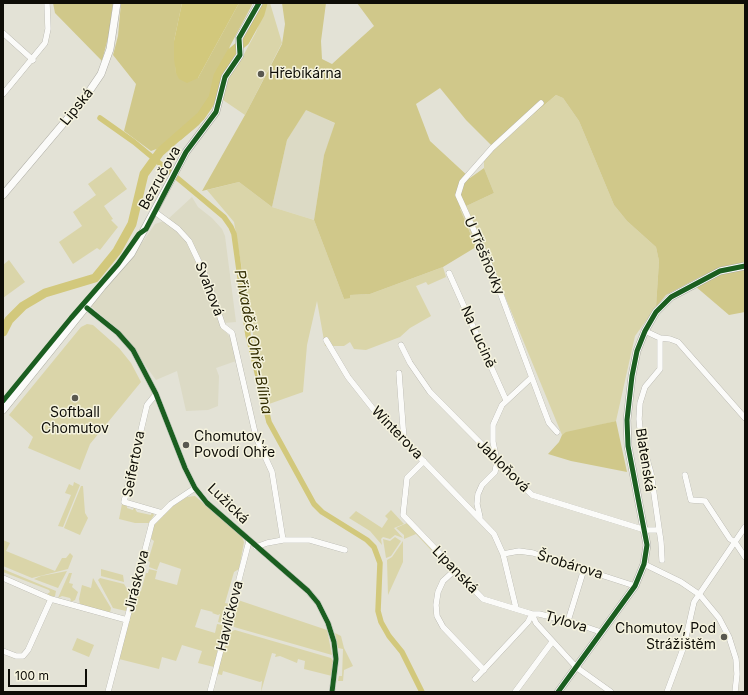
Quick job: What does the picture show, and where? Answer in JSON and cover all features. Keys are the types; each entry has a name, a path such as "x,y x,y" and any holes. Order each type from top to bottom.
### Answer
{"street":[{"path":"3,94 46,43 48,29 47,3"},
{"name":"Lipská","path":"3,195 84,99 101,74 112,42 117,3"},
{"name":"Bezručova","path":"3,410 87,308 102,287 131,254 186,152 216,112 225,78 240,55 239,38 259,3"},
{"path":"3,33 32,60"},
{"name":"U Třešňovky","path":"541,103 492,148 462,182 458,195 491,268 549,423 557,432"},
{"name":"Svahová","path":"154,212 178,229 189,241 208,281 223,326 232,333 256,437 272,472 283,540"},
{"name":"Blatenská","path":"558,692 635,586 644,564 647,546 628,446 627,420 632,376 637,351 645,330 656,312 671,297 720,271 745,266"},
{"name":"Na Lucině","path":"449,274 506,400"},
{"name":"Lužická","path":"87,308 118,333 133,350 156,394 185,468 195,488 207,503 308,591 318,603 328,623 336,659 332,692"},
{"path":"645,330 660,338 670,338 678,342 745,418"},
{"path":"660,338 660,369 645,387 640,403 639,419 641,438 651,473 662,560"},
{"name":"Winterova","path":"326,340 352,382 374,410 480,517 494,534 503,554 516,608"},
{"name":"Jabloňová","path":"401,345 410,363 430,392 532,495 645,530 659,530"},
{"path":"399,373 404,440"},
{"path":"480,517 477,504 478,494 482,485 495,472 497,461 493,442 493,425 502,405 506,400 531,378"},
{"name":"Seifertova","path":"156,394 147,405 124,502 162,513"},
{"name":"Lipanská","path":"424,461 407,478 403,515 483,599 532,614"},
{"path":"685,475 691,500 705,502 730,539 735,542 745,557"},
{"name":"Jiráskova","path":"108,692 152,523 162,513 195,488"},
{"path":"666,692 684,646 694,602 745,527"},
{"path":"256,547 283,540 310,540 345,550"},
{"name":"Havlíčkova","path":"210,692 249,541"},
{"name":"Šrobárova","path":"503,554 519,551 526,552 635,586"},
{"path":"644,564 681,582 700,595 719,618 729,637 736,659 737,674 734,692"},
{"path":"568,621 584,569"},
{"path":"455,570 443,580 438,592 436,605 437,616 442,628 484,670"},
{"path":"3,578 51,599 126,620"},
{"path":"3,651 16,656 23,656 28,650 51,599"},
{"path":"475,679 528,622 532,614"},
{"path":"532,614 536,623 576,667 611,692"},
{"name":"Tylova","path":"532,614 539,614 568,621 601,632"},
{"path":"515,692 552,642"}],"shaded area":[{"path":"53,3 113,3 109,34 102,61 55,13"},
{"path":"121,3 182,3 174,41 176,73 198,78 239,3 253,3 230,46 212,108 199,125 181,140 151,151 124,131 136,84 113,55 118,36"},
{"path":"182,3 239,3 198,78 187,83 179,79 176,73 174,59 174,41"},
{"path":"267,3 270,3 282,43 245,115 223,100 227,78 243,56 256,32"},
{"path":"282,3 326,3 321,41 322,59 332,64 374,26 357,3 745,3 745,263 720,269 700,277 666,295 656,307 659,261 656,247 627,221 614,205 579,121 563,98 556,95 497,146 491,145 466,120 440,88 416,104 430,141 470,178 484,168 494,193 460,209 476,247 443,267 370,294 350,295 350,298 344,299 314,220 324,155 335,123 306,110 287,140 272,207 239,182 202,191 245,115 282,44 285,24"},
{"path":"556,95 563,98 579,121 614,205 627,221 656,247 659,261 656,307 635,336 616,421 562,435 483,243 476,247 460,209 494,193 484,168 484,158"},
{"path":"306,109 336,124 324,155 314,220 272,207 287,140"},
{"path":"111,167 127,189 104,206 113,219 111,220 118,227 100,250 97,248 73,264 59,242 82,226 73,212 96,195 88,184"},
{"path":"239,182 272,207 314,220 344,299 350,295 370,294 443,267 446,277 428,285 426,282 416,286 431,316 410,328 400,337 366,350 354,349 350,342 344,346 325,346 317,301 307,345 303,392 269,404 258,364 234,222 207,190"},
{"path":"192,197 198,207 212,218 222,229 225,236 236,322 224,323 226,332 232,340 236,361 216,368 219,376 218,406 208,410 186,411 177,371 156,380 123,335 91,306 132,257 155,224 167,220"},
{"path":"9,260 25,282 3,298 3,265"},
{"path":"745,268 745,312 729,315 695,286 721,274"},
{"name":"Softball Chomutov","path":"87,324 93,325 119,348 131,363 141,382 90,444 80,470 28,448 33,437 9,415 81,327"},
{"path":"616,421 627,472 571,461 548,454 566,432"},
{"path":"74,482 80,485 63,527 58,526 71,495 65,493 69,484 73,486"},
{"path":"81,486 83,486 85,513 88,518 80,535 64,528"},
{"path":"195,496 242,537 244,542 239,569 234,572 225,603 230,604 224,624 218,622 220,614 218,615 201,609 195,627 215,633 217,624 223,625 214,667 198,663 202,651 182,645 176,661 162,657 159,669 119,659 137,591 141,591 146,573 148,573 149,569 157,571 155,579 177,585 181,569 160,562 157,570 149,567 150,562 148,561 154,541 151,539 154,525 173,506 187,497"},
{"path":"122,504 127,505 127,508 133,510 134,507 137,512 151,515 152,512 154,515 149,523 135,523 119,519"},
{"path":"391,510 404,524 394,528 403,538 395,535 390,539 383,537 381,539 382,545 370,531 349,518 356,511 382,528 388,519 385,516"},
{"path":"407,523 433,549 431,550 416,534 404,539 404,535 396,528"},
{"path":"395,537 401,541 391,556 386,558 383,539 390,541"},
{"path":"3,540 10,543 6,551 55,571 62,558 66,558 70,553 73,556 68,569 32,578 3,566"},
{"path":"403,541 403,562 388,595 387,560 392,557"},
{"path":"3,569 56,591 55,596 53,597 47,594 50,592 49,590 3,572"},
{"path":"101,569 123,575 124,582 101,576"},
{"path":"67,571 58,588 34,579 41,576"},
{"path":"69,573 72,573 69,583 73,584 72,587 78,592 75,600 71,602 69,602 71,600 70,598 62,596 58,598"},
{"path":"93,578 111,608 110,613 80,605 79,599 82,585 91,588"},
{"path":"100,578 124,584 130,594 126,611 113,608 98,580"},
{"path":"238,600 327,630 332,655 234,627 231,623"},
{"path":"235,630 331,658 333,661 332,676 304,669 305,661 298,659 297,663 280,656 275,657 276,654 272,653 261,692 262,681 260,682 223,671 222,675 217,674 227,633"},
{"path":"335,633 341,636 344,648 353,666 344,670 343,681 338,681 339,676 342,676 343,649 338,648"},
{"path":"77,638 94,645 89,657 72,650"}],"waterway":[{"path":"3,332 9,320 23,306 45,293 95,278 117,251 132,224 144,174 160,152 201,116 213,98 218,76 231,53 245,41 260,14 263,3"},
{"name":"Přivaděč Ohře-Bílina","path":"100,118 134,142 199,196 224,217 231,227 234,234 248,335 269,422 314,504 322,512 367,540 374,547 380,563 378,611 381,622 389,636 402,652 422,692"}],"cycle path":[{"path":"3,401 71,318 118,264 139,234 146,229 186,152 216,112 225,77 240,55 239,38 259,3"},
{"path":"558,692 635,586 644,564 647,545 628,446 627,420 632,376 637,351 645,331 656,312 671,297 720,271 745,266"},
{"path":"87,308 118,333 133,350 156,394 185,468 195,488 207,503 308,591 318,603 328,623 334,642 336,659 332,692"}],"place":[{"name":"Hřebíkárna","path":"261,74"},
{"name":"Softball Chomutov","path":"75,398"},
{"name":"Chomutov, Povodí Ohře","path":"186,445"},
{"name":"Chomutov, Pod Strážištěm","path":"724,637"}]}
